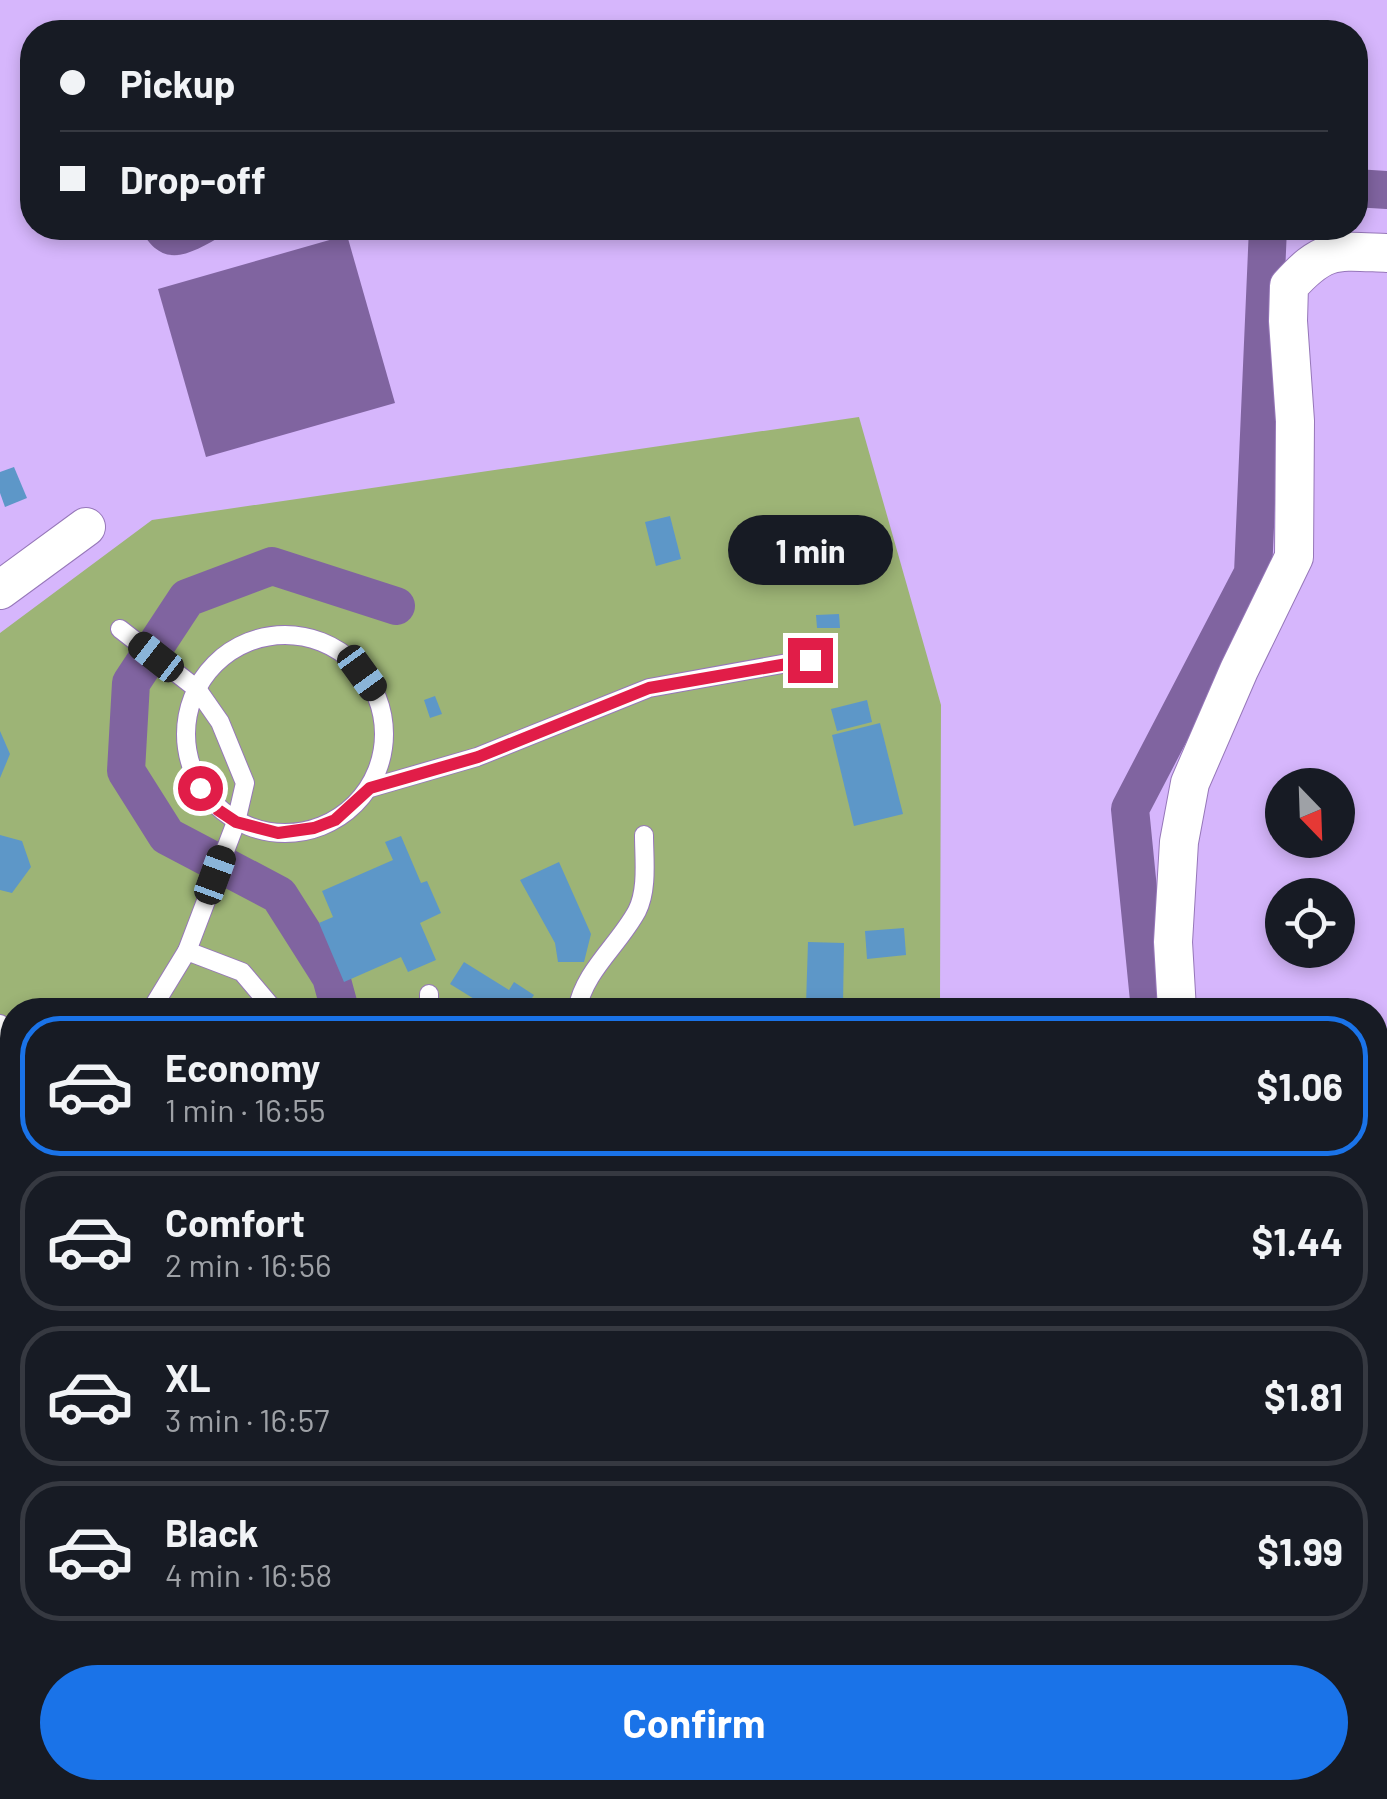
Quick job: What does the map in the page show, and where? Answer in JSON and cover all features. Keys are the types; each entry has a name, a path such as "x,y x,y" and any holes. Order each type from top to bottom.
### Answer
{"street":[{"path":"1176,998 1173,942 1180,842 1190,783 1294,556 1295,421 1289,286 1311,261 1338,252 1387,253"},
{"path":"0,590 86,527"}],"lane":[{"path":"125,633 190,683 220,722 246,782 236,822 190,944 157,998"},
{"path":"287,635 314,641 337,652 362,673 379,696 385,725 380,763 370,788 335,820 314,828 278,833 236,822 218,810 200,788 185,753 190,683 228,651 258,638 287,635"},
{"path":"370,788 478,757 649,688 810,660"},
{"path":"578,998 580,988 637,911 644,890 644,834"},
{"path":"190,944 242,972 265,998"}],"green space":[{"path":"859,417 941,705 940,998 0,998 0,633 152,520"}],"shaded area":[{"path":"214,240 178,255 168,255 149,242"},
{"path":"330,240 348,240 395,403 206,457 158,289"}],"building":[{"path":"14,467 27,498 5,507 0,472"},
{"path":"670,516 681,559 656,566 645,522"},
{"path":"839,614 840,628 817,628 816,615"},
{"path":"435,696 442,714 430,718 424,700"},
{"path":"867,700 872,722 837,731 831,709"},
{"path":"880,723 903,814 854,826 832,735"},
{"path":"0,731 10,754 0,778"},
{"path":"0,835 22,841 31,867 12,893 0,890"},
{"path":"401,836 421,883 427,881 441,913 420,923 436,960 408,972 401,957 344,982 319,923 333,917 322,891 393,860 385,842"},
{"path":"559,862 591,934 584,962 558,962 555,943 520,880"},
{"path":"904,928 906,955 867,959 865,931"},
{"path":"808,942 844,943 843,998 806,998"},
{"path":"464,962 509,990 514,982 534,995 473,998 450,984"}],"waterway":[{"path":"1368,189 1387,190"},
{"path":"1149,998 1130,809 1253,573 1267,240"},
{"path":"337,998 331,977 279,895 167,836 126,771 131,683 187,598 272,566 396,606"}],"route":[{"path":"200,788 218,810 236,822 278,833 314,828 335,820 370,788 478,757 649,688 810,660"}]}
